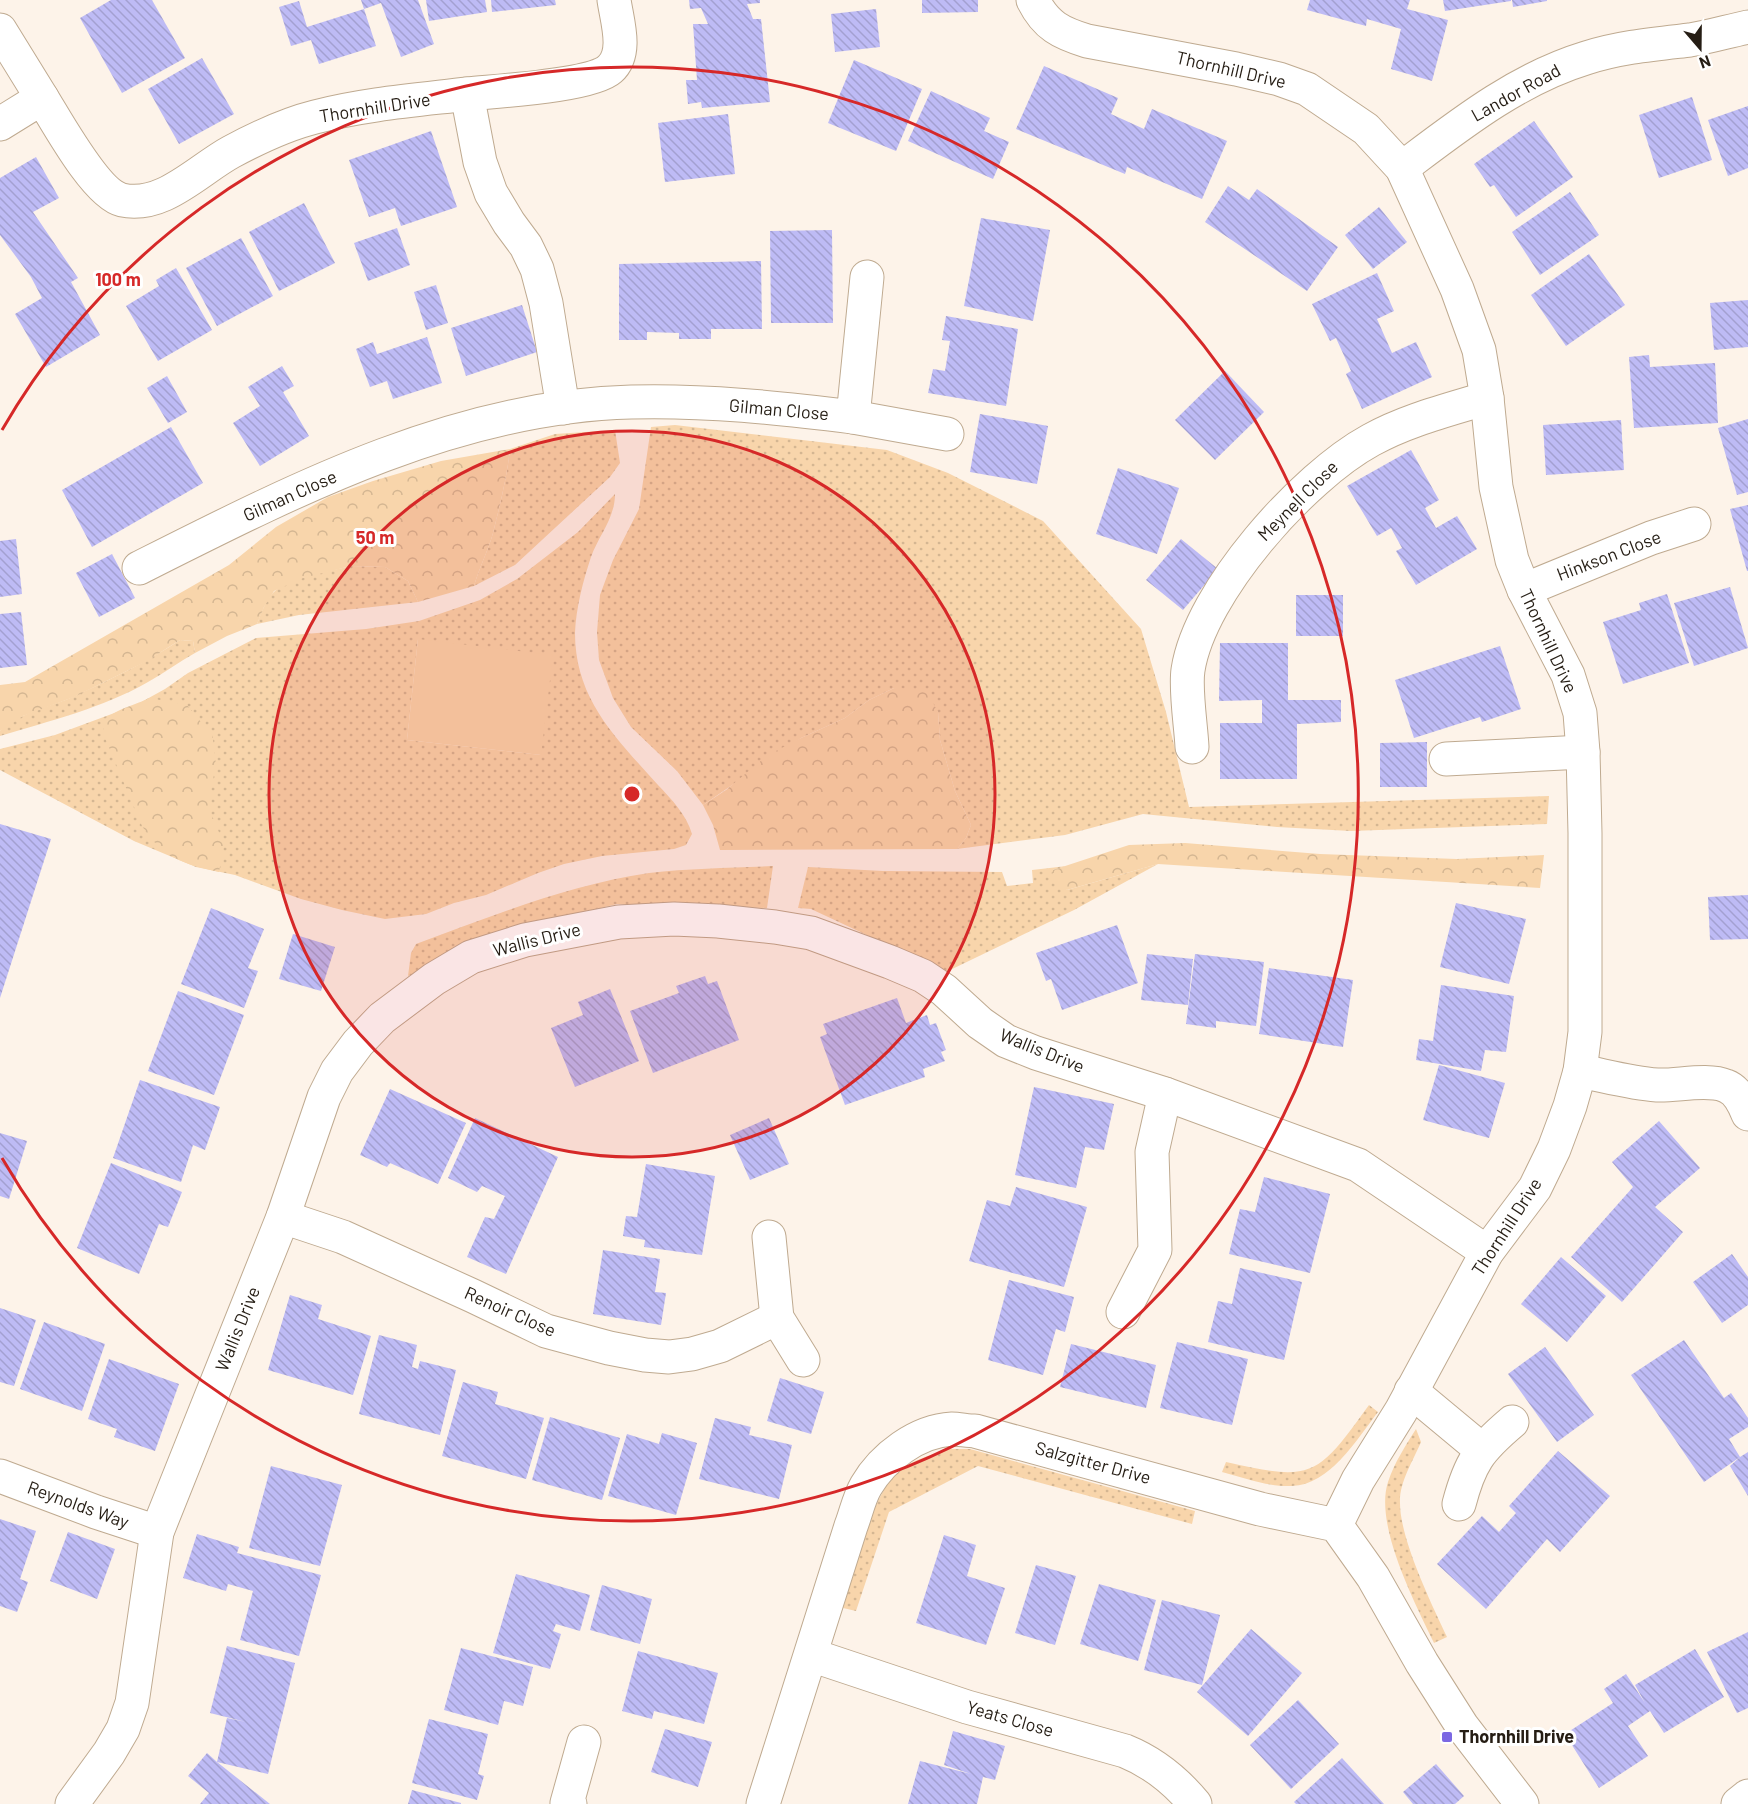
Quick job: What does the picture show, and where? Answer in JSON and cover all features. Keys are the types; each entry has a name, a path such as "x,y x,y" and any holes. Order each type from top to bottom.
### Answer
{"street":[{"name":"Thornhill Drive","path":"0,30 90,173 102,188 110,195 122,200 139,201 157,197 184,183 231,152 313,117 359,107 584,80 610,69 619,57 620,42 614,0"},
{"name":"Thornhill Drive","path":"1033,0 1047,21 1057,30 1070,36 1236,69 1279,79 1307,89 1365,129 1402,168 1457,290 1479,350 1487,398 1496,487 1512,561 1524,590 1568,675 1580,713 1585,833 1585,1032 1580,1071 1554,1149 1535,1188 1487,1252 1411,1391 1358,1480 1336,1526"},
{"name":"Landor Road","path":"1402,168 1494,101 1544,74 1586,57 1748,27"},
{"path":"467,94 480,162 491,194 526,246 537,269 546,303 563,408"},
{"path":"0,124 42,98"},
{"name":"Gilman Close","path":"139,568 224,525 350,469 426,440 508,417 563,408 630,402 760,406 854,417 867,277"},
{"name":"Meynell Close","path":"1192,747 1188,672 1193,651 1201,626 1246,555 1311,483 1341,458 1395,428 1487,398"},
{"path":"854,417 947,434"},
{"name":"Hinkson Close","path":"1524,590 1651,538 1694,524"},
{"path":"1446,759 1583,752"},
{"name":"Wallis Drive","path":"72,1804 109,1753 123,1729 132,1703 157,1532 283,1217 324,1097 337,1071 358,1043 382,1018 434,979 471,957 525,940 619,922 674,919 718,921 811,933 923,976 944,990 980,1023 1006,1041 1036,1053 1165,1094 1358,1165 1487,1252"},
{"path":"1580,1071 1640,1083 1671,1085 1704,1083 1726,1086 1736,1093 1748,1114"},
{"path":"1122,1312 1155,1250 1152,1152 1165,1094"},
{"name":"Renoir Close","path":"283,1217 343,1237 546,1331 609,1348 669,1357 692,1354 720,1346 777,1318"},
{"path":"769,1237 777,1318 804,1360"},
{"path":"1411,1391 1482,1450"},
{"path":"1459,1504 1466,1477 1482,1450 1512,1422"},
{"name":"Salzgitter Drive","path":"763,1804 851,1526 866,1487 890,1456 921,1437 937,1431 953,1429 975,1431 1260,1509 1336,1526"},
{"name":"Reynolds Way","path":"0,1476 157,1532"},
{"path":"1336,1526 1373,1577 1422,1663 1462,1726 1522,1804"},
{"name":"Yeats Close","path":"811,1655 967,1707 1125,1751 1156,1768 1195,1804"},
{"path":"568,1804 584,1742"},
{"path":"1738,1804 1748,1796"}],"green space":[{"path":"675,425 887,450 948,473 1043,521 1141,629 1166,712 1189,807 1549,796 1547,824 1351,831 1277,827 1143,814 1065,835 957,849 966,838 971,825 955,791 940,740 938,712 894,688 869,700 845,718 801,738 703,805 677,771 631,727 613,698 599,660 597,632 600,595 613,560 639,509 651,427"},
{"path":"615,430 620,463 610,477 515,565 474,586 493,533 510,449 555,434"},
{"path":"510,449 493,533 474,586 418,602 408,581 385,567 351,566 303,578 274,591 257,624 227,636 195,653 193,641 180,640 147,661 74,697 23,716 0,731 0,685 25,682 229,565 276,527 328,497 441,461"},
{"path":"615,494 610,519 594,549 580,595 575,633 577,657 582,679 601,717 686,820 692,834 686,845 674,849 602,856 564,864 486,895 454,903 426,914 385,919 301,899 235,875 196,867 134,841 0,770 0,749 55,735 136,705 188,673 256,638 366,629 419,621 480,600 517,579 578,532","holes":["418,639 541,755 407,740"]},
{"path":"351,566 385,567 408,581 418,602 299,615 257,624 269,598 282,586 311,575"},
{"path":"418,639 553,655 541,755 407,740"},
{"path":"180,640 193,641 195,653 148,682 94,707 0,736 0,731 17,719 102,683"},
{"path":"894,688 926,690 938,712 940,740 955,791 971,825 966,838 957,849 720,850 713,825 703,805 726,790 768,755 845,718 869,700"},
{"path":"149,698 187,705 212,731 216,765 210,794 210,811 224,844 219,872 175,858 166,853 150,837 142,826 103,733 105,721 109,716"},
{"path":"1185,843 1320,854 1457,859 1544,855 1540,888 1158,864 1067,890 1051,882 1053,870 1129,845"},
{"path":"1158,864 1074,910 946,972 811,909 798,908 808,867 883,871 1002,872 1007,886 1033,883 1032,870 1067,866 1053,870 1067,890"},
{"path":"773,866 767,908 617,904 475,938 420,972 408,976 411,953 416,944 560,893 649,873"},
{"path":"1369,1405 1378,1412 1352,1447 1319,1478 1306,1484 1274,1485 1222,1472 1226,1462 1278,1472 1296,1472 1311,1468 1324,1460 1337,1447"},
{"path":"1416,1429 1421,1442 1404,1480 1400,1495 1401,1518 1425,1589 1447,1637 1434,1643 1407,1586 1391,1541 1385,1500 1388,1482 1397,1461"},
{"path":"948,1449 970,1449 1195,1511 1192,1524 978,1466 889,1512 856,1611 843,1608 871,1516 888,1484 909,1464"}],"building":[{"path":"111,0 152,0 185,58 122,93 80,18"},
{"path":"361,0 418,0 434,44 401,57 381,3 364,9"},
{"path":"426,0 485,0 487,12 429,21"},
{"path":"491,0 555,0 556,5 492,12"},
{"path":"689,0 760,0 760,3 747,4 753,19 761,19 770,102 702,108 701,102 688,104 686,80 697,80 693,24 708,24 701,8 690,9"},
{"path":"922,0 978,0 978,12 922,13"},
{"path":"1310,0 1410,0 1407,9 1448,20 1432,81 1391,69 1401,29 1367,19 1366,26 1307,10"},
{"path":"1443,0 1511,0 1511,1 1445,11"},
{"path":"1512,0 1547,0 1547,1 1513,7"},
{"path":"299,1 307,27 364,9 376,46 319,64 311,40 291,46 279,7"},
{"path":"876,9 880,47 835,52 831,14"},
{"path":"202,58 234,114 179,144 148,89"},
{"path":"854,60 922,89 896,151 828,123"},
{"path":"1044,66 1118,98 1111,114 1144,129 1152,109 1227,141 1202,199 1127,167 1125,174 1016,129"},
{"path":"931,91 990,118 984,131 1009,142 993,179 908,141"},
{"path":"1692,97 1712,160 1659,178 1639,115"},
{"path":"1748,106 1748,168 1728,176 1708,120"},
{"path":"728,114 735,174 665,182 658,123"},
{"path":"1534,121 1573,177 1516,217 1494,185 1490,187 1474,164"},
{"path":"431,131 457,207 401,226 395,208 369,217 349,160"},
{"path":"36,157 59,198 33,212 78,278 71,282 100,335 46,367 15,314 42,298 31,277 0,235 0,178"},
{"path":"1228,186 1249,200 1257,189 1338,247 1307,291 1205,222"},
{"path":"1570,192 1599,235 1540,275 1512,232"},
{"path":"304,203 335,263 279,291 249,232"},
{"path":"1379,207 1407,242 1373,269 1345,235"},
{"path":"981,218 1050,230 1033,321 964,306"},
{"path":"397,228 410,265 368,281 354,243"},
{"path":"832,230 833,323 771,323 770,231"},
{"path":"241,238 273,296 217,326 186,268"},
{"path":"1589,254 1625,305 1566,346 1531,295"},
{"path":"761,261 762,329 711,329 711,339 679,339 679,333 647,332 647,340 619,340 619,264"},
{"path":"176,268 212,330 158,361 126,306 159,286 156,280"},
{"path":"1377,273 1394,311 1377,319 1392,353 1416,342 1432,377 1362,409 1346,374 1351,371 1336,338 1330,341 1312,304"},
{"path":"436,285 448,323 426,330 414,292"},
{"path":"1748,300 1748,347 1714,350 1710,303"},
{"path":"522,305 537,352 466,376 451,328"},
{"path":"946,316 1018,329 1006,406 928,393 933,369 945,371 950,341 942,340"},
{"path":"427,337 442,383 393,399 387,381 370,387 356,349 373,342 377,354"},
{"path":"1649,355 1650,367 1715,363 1718,423 1634,428 1629,357"},
{"path":"282,366 294,386 283,392 309,436 260,466 233,423 260,406 248,387"},
{"path":"1225,371 1264,412 1215,460 1175,420"},
{"path":"167,376 187,412 168,423 147,388"},
{"path":"980,414 1048,426 1037,484 970,472"},
{"path":"1748,419 1748,492 1737,495 1718,428"},
{"path":"1621,420 1624,470 1546,475 1543,425"},
{"path":"171,427 203,483 92,547 62,490"},
{"path":"1411,450 1439,500 1425,508 1436,528 1457,516 1477,549 1416,585 1396,551 1402,548 1391,528 1377,536 1347,486"},
{"path":"1118,468 1179,488 1157,554 1096,534"},
{"path":"1748,505 1748,571 1747,571 1730,509"},
{"path":"16,539 22,594 0,597 0,541"},
{"path":"1181,539 1218,569 1183,610 1146,580"},
{"path":"112,554 135,598 99,617 76,573"},
{"path":"1730,587 1748,648 1694,666 1674,603"},
{"path":"1667,594 1689,663 1623,684 1603,622 1641,610 1639,603"},
{"path":"1296,595 1343,595 1343,636 1296,636"},
{"path":"21,612 27,665 0,668 0,614"},
{"path":"1220,643 1288,643 1288,700 1341,700 1341,722 1297,724 1297,779 1220,779 1220,723 1262,723 1262,700 1219,701"},
{"path":"1500,646 1521,709 1482,722 1480,717 1414,738 1395,680"},
{"path":"1427,742 1427,787 1380,787 1380,743"},
{"path":"0,824 51,839 0,998"},
{"path":"1748,895 1748,939 1710,940 1708,897"},
{"path":"1456,903 1526,919 1509,984 1440,967"},
{"path":"211,908 264,929 248,968 258,971 244,1008 181,984"},
{"path":"1117,925 1138,983 1062,1010 1051,979 1046,981 1036,953"},
{"path":"293,934 335,947 321,991 279,979"},
{"path":"1147,954 1193,959 1188,1005 1141,1000"},
{"path":"1195,954 1264,962 1256,1026 1216,1021 1216,1028 1186,1024"},
{"path":"1269,968 1353,980 1343,1047 1259,1034"},
{"path":"705,976 708,984 717,981 739,1040 653,1073 630,1011 679,993 676,986"},
{"path":"1441,985 1514,996 1506,1052 1485,1050 1481,1071 1416,1060 1419,1039 1433,1041"},
{"path":"610,989 639,1061 575,1087 551,1028 583,1015 578,1002"},
{"path":"178,991 244,1015 214,1095 148,1071"},
{"path":"897,998 906,1023 927,1015 930,1025 936,1023 946,1050 941,1052 945,1061 923,1069 925,1077 845,1105 820,1037 827,1034 823,1024"},
{"path":"1439,1065 1505,1083 1489,1138 1423,1120"},
{"path":"140,1080 220,1107 205,1150 193,1145 181,1182 113,1158"},
{"path":"1034,1087 1114,1104 1104,1150 1085,1147 1076,1188 1015,1175"},
{"path":"390,1089 466,1123 438,1184 390,1163 387,1167 360,1155"},
{"path":"475,1118 558,1157 506,1274 467,1257 485,1217 494,1219 505,1196 482,1186 477,1192 448,1178"},
{"path":"769,1118 789,1164 750,1180 730,1135"},
{"path":"1659,1121 1700,1168 1655,1207 1683,1232 1622,1302 1571,1257 1633,1187 1612,1162"},
{"path":"0,1133 27,1141 9,1199 0,1196"},
{"path":"111,1163 182,1192 168,1227 159,1224 139,1274 77,1248"},
{"path":"646,1164 715,1176 702,1255 644,1247 645,1240 623,1236 626,1216 637,1217"},
{"path":"1264,1177 1330,1194 1310,1273 1229,1254 1240,1209 1255,1212"},
{"path":"1016,1187 1087,1207 1064,1287 969,1261 987,1200 1010,1206"},
{"path":"603,1250 660,1259 655,1292 666,1293 661,1325 593,1314"},
{"path":"1732,1254 1748,1277 1748,1305 1722,1323 1693,1282"},
{"path":"1561,1257 1606,1296 1567,1342 1521,1304"},
{"path":"1240,1268 1302,1282 1284,1360 1208,1342 1218,1301 1232,1304"},
{"path":"1009,1280 1074,1297 1065,1332 1056,1329 1043,1375 988,1360"},
{"path":"290,1295 322,1305 318,1319 371,1336 353,1395 268,1370"},
{"path":"0,1308 36,1320 14,1386 0,1382"},
{"path":"44,1322 105,1344 82,1411 20,1389"},
{"path":"379,1335 417,1345 412,1367 418,1369 420,1361 456,1370 440,1435 359,1414"},
{"path":"1684,1340 1724,1398 1731,1393 1748,1418 1748,1427 1729,1439 1740,1457 1704,1482 1631,1375"},
{"path":"1177,1342 1248,1359 1232,1425 1160,1408"},
{"path":"1071,1344 1156,1365 1146,1408 1060,1387"},
{"path":"1545,1347 1594,1415 1557,1442 1508,1374"},
{"path":"109,1359 179,1384 155,1451 114,1437 117,1429 88,1419"},
{"path":"780,1378 824,1392 811,1434 767,1421"},
{"path":"463,1382 498,1392 495,1404 544,1418 526,1479 442,1456"},
{"path":"550,1417 620,1438 602,1500 532,1480"},
{"path":"715,1418 751,1427 749,1435 792,1445 779,1499 699,1479"},
{"path":"662,1433 697,1443 676,1515 608,1496 627,1434 659,1444"},
{"path":"1558,1451 1610,1496 1560,1552 1547,1539 1486,1609 1437,1564 1482,1516 1499,1532 1516,1513 1509,1506"},
{"path":"1748,1452 1748,1496 1730,1466"},
{"path":"271,1466 342,1485 320,1566 249,1548"},
{"path":"0,1519 36,1531 20,1579 28,1582 17,1612 0,1606"},
{"path":"68,1532 115,1549 97,1599 50,1581"},
{"path":"197,1534 239,1547 237,1553 321,1575 299,1656 240,1640 253,1591 228,1584 226,1591 183,1578"},
{"path":"944,1535 976,1545 967,1576 1005,1588 986,1645 916,1623"},
{"path":"1036,1565 1076,1576 1055,1645 1015,1633"},
{"path":"516,1574 590,1595 580,1631 556,1624 553,1631 561,1634 550,1669 493,1653"},
{"path":"1099,1584 1156,1600 1138,1661 1080,1644"},
{"path":"602,1585 652,1599 640,1644 590,1630"},
{"path":"1162,1600 1220,1615 1202,1685 1144,1670"},
{"path":"1251,1629 1302,1673 1248,1736 1197,1692"},
{"path":"1748,1632 1748,1708 1737,1713 1707,1652"},
{"path":"227,1646 295,1663 268,1774 217,1762 227,1718 246,1722 210,1713"},
{"path":"461,1648 533,1667 523,1706 504,1701 498,1725 444,1710"},
{"path":"1695,1649 1724,1697 1664,1733 1650,1711 1628,1726 1648,1756 1599,1788 1565,1734 1613,1703 1604,1689 1626,1674 1645,1703 1635,1685"},
{"path":"638,1651 718,1673 704,1724 654,1711 652,1719 622,1711"},
{"path":"1298,1700 1339,1744 1291,1789 1250,1745"},
{"path":"429,1719 488,1734 478,1774 484,1776 477,1800 412,1783"},
{"path":"665,1729 712,1742 698,1787 651,1772"},
{"path":"953,1731 1005,1746 995,1780 983,1777 977,1804 908,1804 920,1761 971,1774 944,1765"},
{"path":"207,1753 270,1804 200,1804 209,1793 188,1776"},
{"path":"1342,1758 1384,1804 1296,1804 1294,1802"},
{"path":"1436,1764 1464,1796 1455,1804 1413,1804 1403,1792"},
{"path":"412,1790 461,1803 461,1804 408,1804"}],"place":[{"name":"Thornhill Drive","path":"1447,1737"}]}
